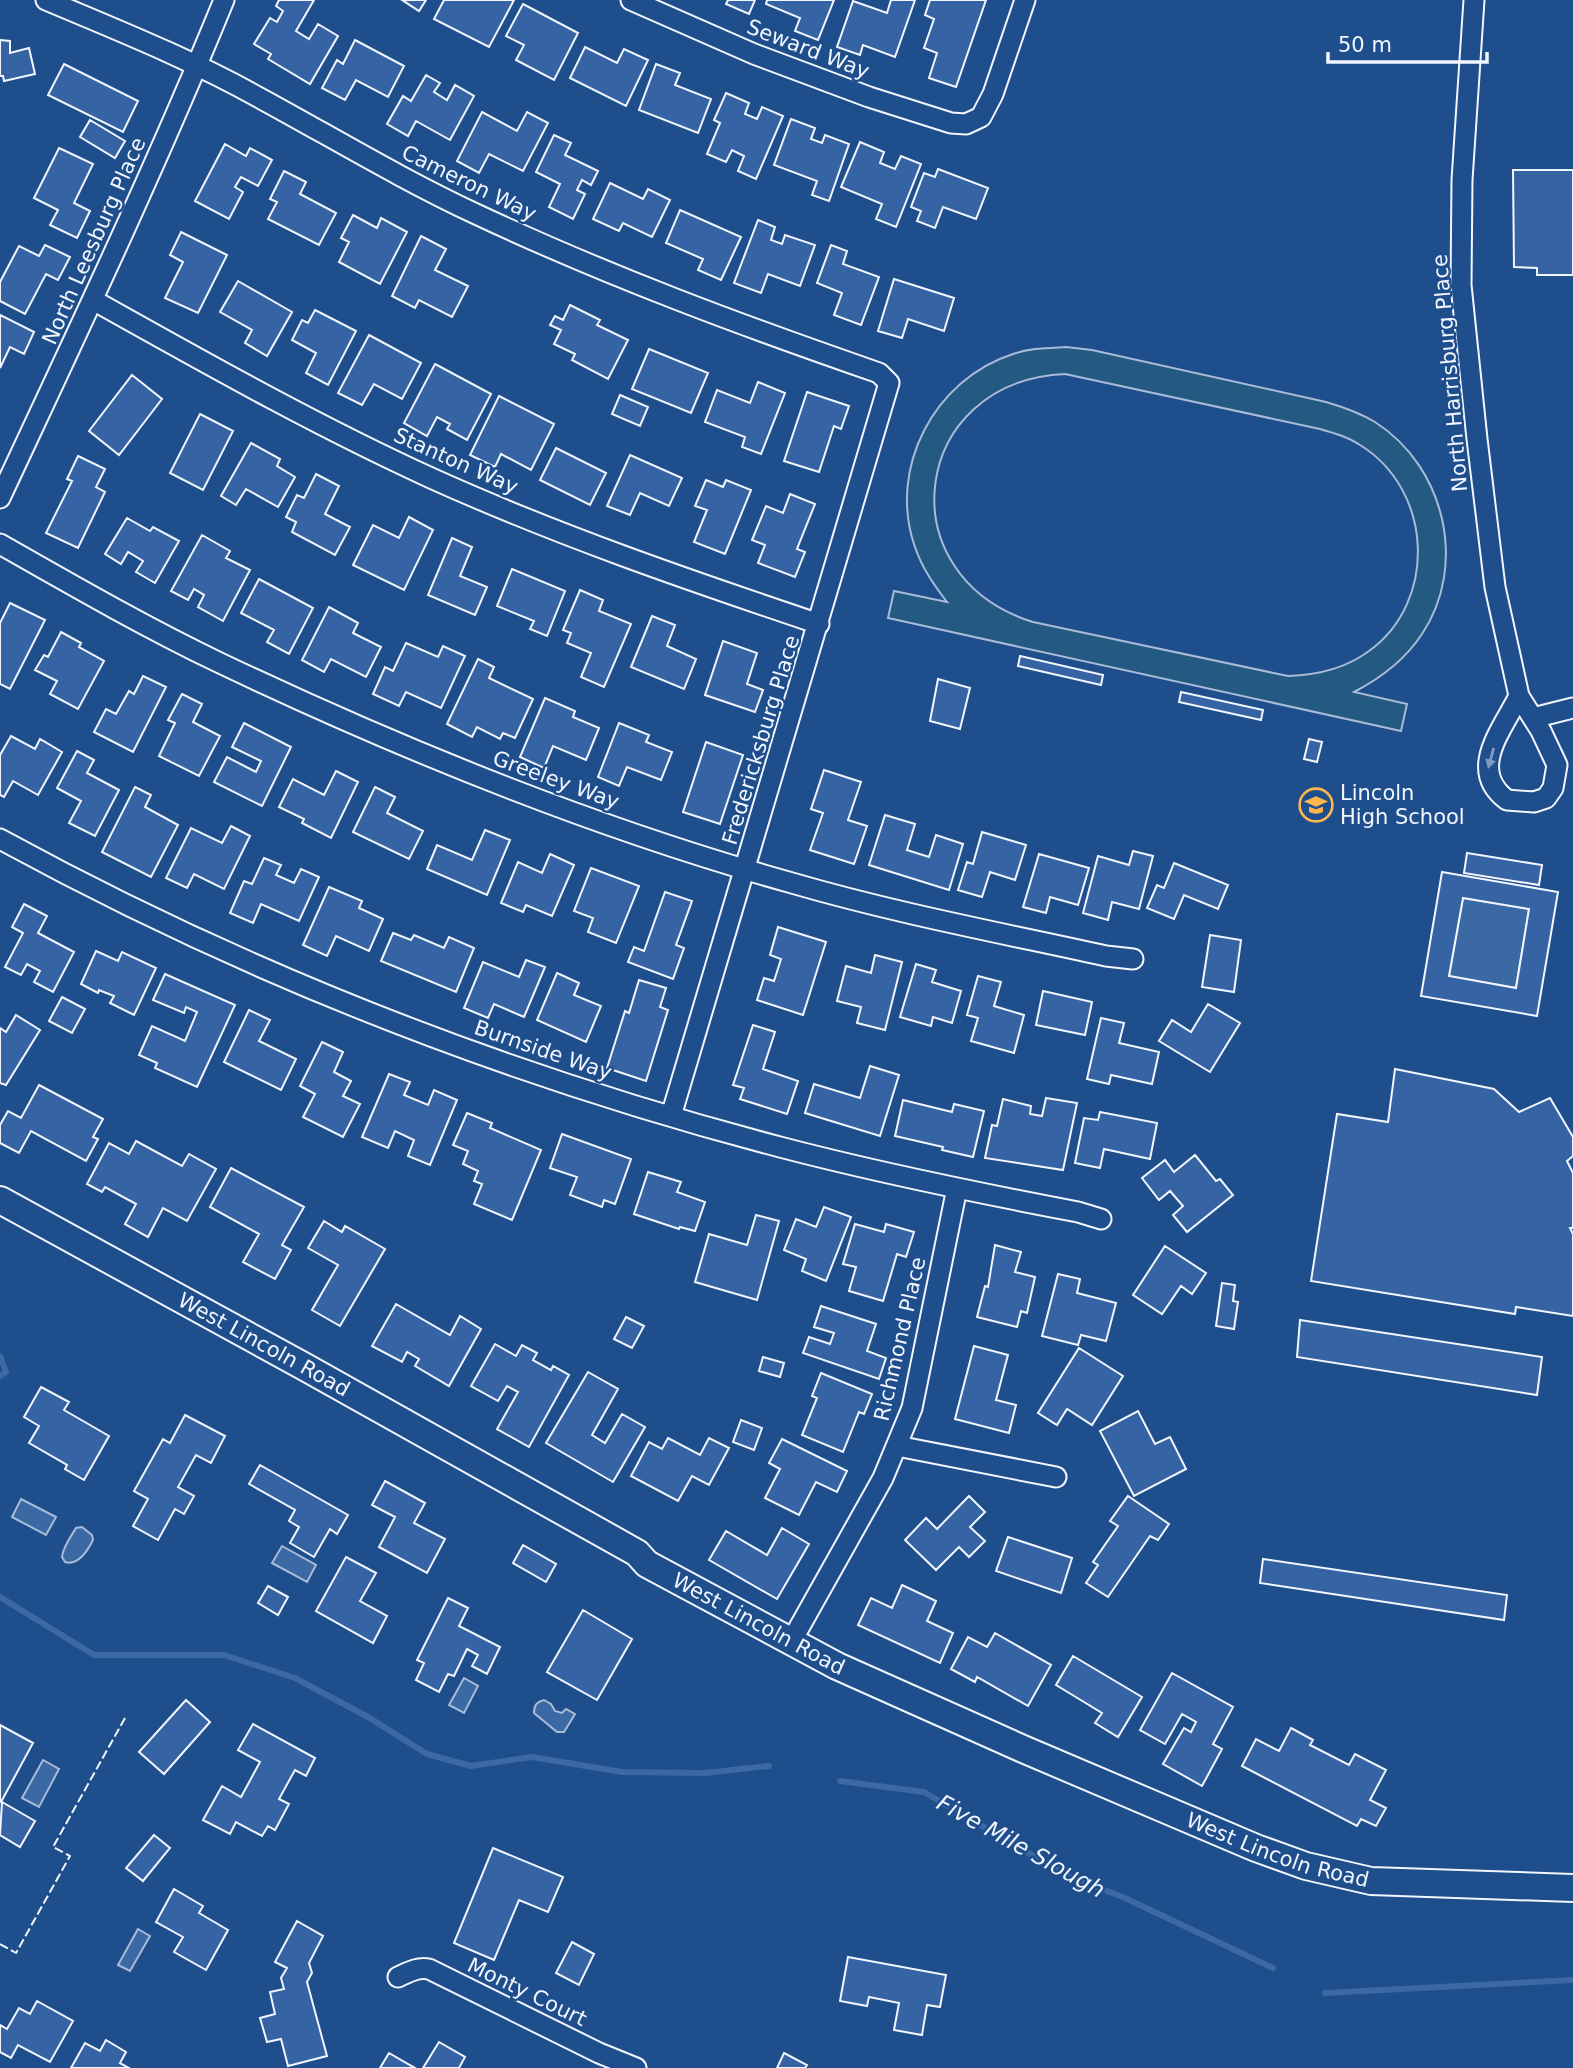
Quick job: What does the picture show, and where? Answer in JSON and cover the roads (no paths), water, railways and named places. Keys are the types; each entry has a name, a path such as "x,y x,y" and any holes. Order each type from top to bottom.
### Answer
{"street":[{"name":"Cameron Way","path":"46,0 197,66 475,214 587,265 743,326 885,377"},
{"name":"North Leesburg Place","path":"0,498 93,300 224,0"},
{"name":"Seward Way","path":"631,0 754,54 869,97 951,123 966,124 981,117 993,94 1025,0"},
{"name":"North Harrisburg Place","path":"1474,0 1462,180 1461,285 1496,587 1519,696 1557,765 1553,788 1546,798 1534,802 1507,800 1492,785 1488,771 1488,758 1519,696"},
{"name":"Stanton Way","path":"93,300 265,396 432,478 590,544 819,624"},
{"name":"Fredericksburg Place","path":"671,1116 888,392 889,383 885,377"},
{"name":"Greeley Way","path":"0,544 218,662 389,740 554,806 746,869 873,905 1133,960"},
{"path":"1532,718 1573,708"},
{"name":"Burnside Way","path":"0,839 136,909 291,979 454,1043 671,1116 780,1147 1101,1219"},
{"name":"Richmond Place","path":"791,1642 883,1478 912,1408 957,1188"},
{"name":"West Lincoln Road","path":"0,1200 498,1474 636,1553 647,1564 791,1642 837,1666 1023,1749 1219,1833 1306,1866 1371,1881 1573,1888"},
{"path":"897,1446 1056,1477"},
{"name":"Monty Court","path":"398,1977 412,1970 429,1969 599,2053 636,2068"}],"waterway":[{"name":"Five Mile Slough","path":"0,1356 6,1372 0,1376"},
{"name":"Five Mile Slough","path":"0,1597 94,1655 224,1655 295,1678 368,1717 427,1754 471,1766 532,1757 622,1772 705,1773 769,1766"},
{"name":"Five Mile Slough","path":"840,1781 924,1792 1066,1875 1125,1898 1273,1968"},
{"name":"Five Mile Slough","path":"1325,1993 1573,1980"}],"place":[{"name":"Lincoln High School","path":"1316,805"}]}
